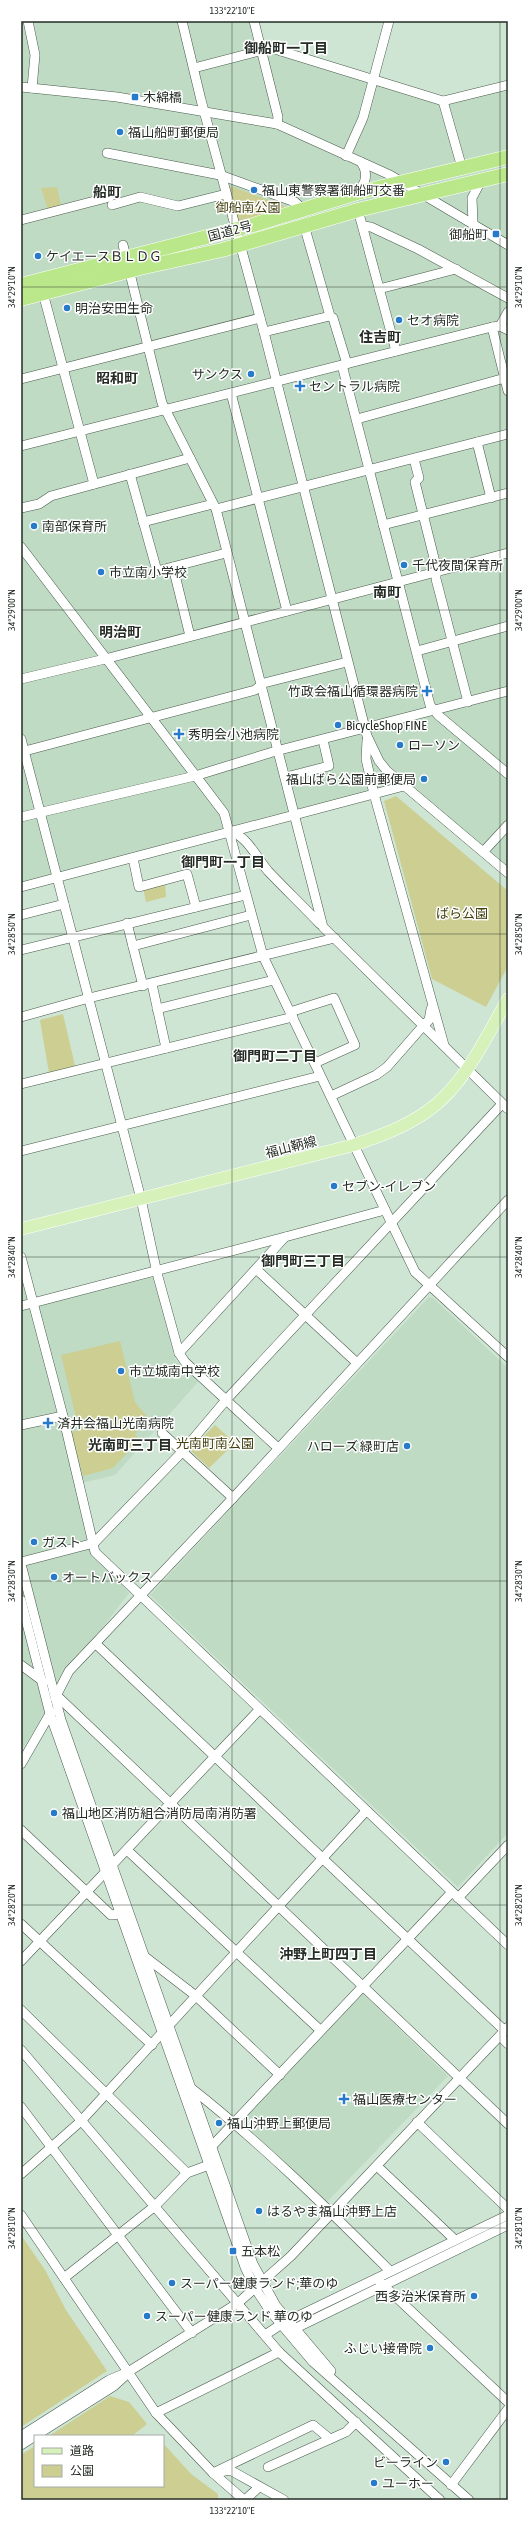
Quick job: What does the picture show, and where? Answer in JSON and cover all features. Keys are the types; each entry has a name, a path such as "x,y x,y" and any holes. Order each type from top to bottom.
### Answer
{"highway":[{"name":"国道2号","path":"21,285 304,210 357,193 508,157"},
{"name":"国道2号","path":"21,299 43,294 125,258 239,245 304,225 422,193 508,174"}],"main road":[{"name":"福山鞆線","path":"21,1229 354,1145 400,1127 424,1113 446,1094 466,1069 508,999"}],"street":[{"path":"28,21 35,55 32,88"},
{"path":"182,21 220,175 264,332 366,732 379,762 404,786 484,851 508,873"},
{"path":"254,21 278,117 277,124"},
{"path":"346,156 363,118 389,21"},
{"path":"194,68 271,48 443,102 508,85"},
{"path":"21,88 117,97 277,124 401,182 508,245"},
{"path":"443,102 462,168"},
{"path":"107,153 220,175 295,202 304,210"},
{"path":"357,193 366,179 365,171 361,162"},
{"path":"473,224 472,198 481,181"},
{"path":"21,220 111,201 140,198 178,206 226,194"},
{"path":"358,210 396,352"},
{"path":"304,225 330,316 333,318 383,525 433,711 508,774"},
{"path":"363,226 371,227 456,268 508,298"},
{"path":"125,258 149,346 162,403 214,507 276,751 286,777 323,927"},
{"path":"379,289 456,268"},
{"path":"43,294 94,484"},
{"path":"508,312 500,328 505,378 508,390"},
{"path":"264,332 330,316"},
{"path":"21,379 260,318"},
{"path":"21,446 396,352 500,328"},
{"path":"357,419 505,378"},
{"path":"231,393 287,611"},
{"path":"143,522 304,487 508,434"},
{"path":"476,442 491,498"},
{"path":"21,508 39,504 51,496 190,458"},
{"path":"414,459 419,478 415,482 468,702"},
{"path":"130,474 155,568 157,570 226,553"},
{"path":"383,525 508,493"},
{"path":"21,548 224,813 263,956 415,1272 508,1357"},
{"path":"21,679 105,659 508,553"},
{"path":"173,567 190,636"},
{"path":"417,651 508,626"},
{"path":"22,752 260,687 264,683 347,662"},
{"path":"21,817 195,776 276,751 366,732 433,711 508,691"},
{"path":"366,732 366,759 374,794 432,1008 445,1048"},
{"path":"21,739 22,752 40,812 89,998 141,1199 157,1272 179,1353 185,1362 278,1448"},
{"path":"286,777 329,766 323,740"},
{"path":"21,887 230,831 295,816 404,786"},
{"path":"484,851 508,825"},
{"path":"230,831 239,834 267,870 505,1106 226,1400 182,1451 94,1543 21,1563 62,1720 253,2264 284,2323 294,2329 348,2390"},
{"path":"133,858 139,887 188,874 196,907"},
{"path":"21,950 72,936 246,895"},
{"path":"21,915 64,904"},
{"path":"133,946 251,915"},
{"path":"127,923 133,946 157,1009 166,1048"},
{"path":"21,1017 89,998 335,938"},
{"path":"157,1009 274,980"},
{"path":"21,1084 291,1015 334,998 355,1045 315,1063"},
{"path":"331,1096 376,1075 387,1067 423,1026 430,1016 432,1008"},
{"path":"21,1151 320,1076"},
{"path":"21,1764 50,1714 56,1694 69,1671 233,1498 508,1200"},
{"path":"21,1306 34,1304 157,1272 385,1210"},
{"path":"179,1353 285,1238"},
{"path":"21,1257 63,1416 95,1552 139,1596 508,1945"},
{"path":"257,1270 357,1363"},
{"path":"21,1425 63,1416"},
{"path":"162,1432 233,1498"},
{"path":"21,1600 50,1714 209,2165 254,2288 284,2323 313,2362 348,2390 469,2500"},
{"path":"96,1644 323,1858 504,2032 508,2044"},
{"path":"21,1665 42,1680 508,2124"},
{"path":"21,1961 259,1710"},
{"path":"21,2174 81,2121 366,1811"},
{"path":"21,1830 111,1915 120,1914"},
{"path":"127,1850 320,2030"},
{"path":"212,2146 407,1939 506,1850"},
{"path":"21,1924 152,2045"},
{"path":"144,1956 196,1996 280,2075"},
{"path":"21,2010 187,2173"},
{"path":"21,2436 109,2380 128,2372 238,2304 291,2256 504,2032"},
{"path":"21,2050 279,2352 440,2500"},
{"path":"191,2088 235,2122 332,2213 390,2271"},
{"path":"21,2107 192,2333"},
{"path":"417,2122 508,2209"},
{"path":"64,2278 155,2206 187,2173 209,2165"},
{"path":"377,2166 455,2240"},
{"path":"21,2215 156,2413 213,2473 244,2500 259,2487"},
{"path":"294,2329 379,2281 390,2271 455,2240 506,2221"},
{"path":"265,2335 284,2323 379,2281 506,2221"},
{"path":"379,2281 508,2402"},
{"path":"156,2413 279,2352"},
{"path":"37,2435 114,2386 128,2372"},
{"path":"451,2485 508,2409"},
{"path":"268,2467 346,2432 356,2422"},
{"path":"213,2473 313,2425 330,2439"},
{"path":"21,2445 34,2437"},
{"path":"213,2473 230,2470 284,2500"}],"shaded area":[{"path":"21,21 255,21 261,46 440,103 508,86 508,876 402,784 21,883"},
{"path":"21,1261 97,1555 129,1593 72,1667 24,1747 21,1744"},
{"name":"市立城南中学校","path":"154,1277 176,1361 199,1381 115,1475 82,1483 36,1305"},
{"path":"429,1297 433,1298 508,1368 508,1833 458,1887 150,1595"},
{"name":"福山医療センター","path":"361,1992 448,2076 325,2204 240,2122 284,2077 282,2075"}],"green space":[{"name":"御船南公園","path":"230,186 293,209 238,223"},
{"path":"57,187 61,206 48,210 41,188"},
{"name":"ばら公園","path":"396,796 508,891 508,966 486,1007 432,979 384,801"},
{"path":"165,882 166,897 146,902 143,887"},
{"path":"63,1014 75,1066 49,1073 40,1020"},
{"path":"120,1341 135,1402 149,1419 135,1434 140,1439 113,1468 83,1476 71,1432 79,1430 61,1355"},
{"name":"光南町南公園","path":"215,1425 235,1443 209,1468 190,1450"},
{"path":"21,2235 45,2270 66,2310 107,2371 21,2427"},
{"path":"110,2396 129,2402 147,2424 133,2435 51,2435"},
{"path":"164,2444 191,2474 218,2494 218,2500 21,2500 21,2455 34,2447 34,2487 164,2487"}],"waterway":[{"path":"454,2246 490,2229"}],"place":[{"name":"木綿橋","path":"135,97"},
{"name":"福山船町郵便局","path":"120,132"},
{"name":"福山東警察署御船町交番","path":"254,190"},
{"name":"御船町","path":"496,234"},
{"name":"ケイエースＢＬＤＧ","path":"38,256"},
{"name":"明治安田生命","path":"67,308"},
{"name":"セオ病院","path":"399,320"},
{"name":"サンクス","path":"251,374"},
{"name":"セントラル病院","path":"300,386"},
{"name":"南部保育所","path":"34,526"},
{"name":"千代夜間保育所","path":"404,565"},
{"name":"市立南小学校","path":"101,572"},
{"name":"竹政会福山循環器病院","path":"427,691"},
{"name":"BicycleShop FINE","path":"338,725"},
{"name":"秀明会小池病院","path":"179,734"},
{"name":"ローソン","path":"400,745"},
{"name":"福山ばら公園前郵便局","path":"424,779"},
{"name":"セブン-イレブン","path":"334,1186"},
{"name":"市立城南中学校","path":"121,1371"},
{"name":"済井会福山光南病院","path":"48,1423"},
{"name":"ハローズ 緑町店","path":"407,1446"},
{"name":"ガスト","path":"34,1542"},
{"name":"オートバックス","path":"54,1577"},
{"name":"福山地区消防組合消防局南消防署","path":"54,1813"},
{"name":"福山医療センター","path":"344,2099"},
{"name":"福山沖野上郵便局","path":"219,2123"},
{"name":"はるやま福山沖野上店","path":"259,2211"},
{"name":"五本松","path":"233,2251"},
{"name":"スーパー健康ランド;華のゆ","path":"172,2283"},
{"name":"西多治米保育所","path":"474,2296"},
{"name":"スーパー健康ランド 華のゆ","path":"147,2316"},
{"name":"ふじい接骨院","path":"430,2348"},
{"name":"ビーライン","path":"446,2462"},
{"name":"ユーホー","path":"374,2483"}],"district":[{"name":"御船町一丁目","path":"286,48"},
{"name":"船町","path":"107,192"},
{"name":"住吉町","path":"380,337"},
{"name":"昭和町","path":"117,378"},
{"name":"南町","path":"387,592"},
{"name":"明治町","path":"120,632"},
{"name":"御門町一丁目","path":"223,862"},
{"name":"御門町二丁目","path":"275,1056"},
{"name":"御門町三丁目","path":"303,1261"},
{"name":"光南町三丁目","path":"130,1445"},
{"name":"沖野上町四丁目","path":"328,1954"}]}
